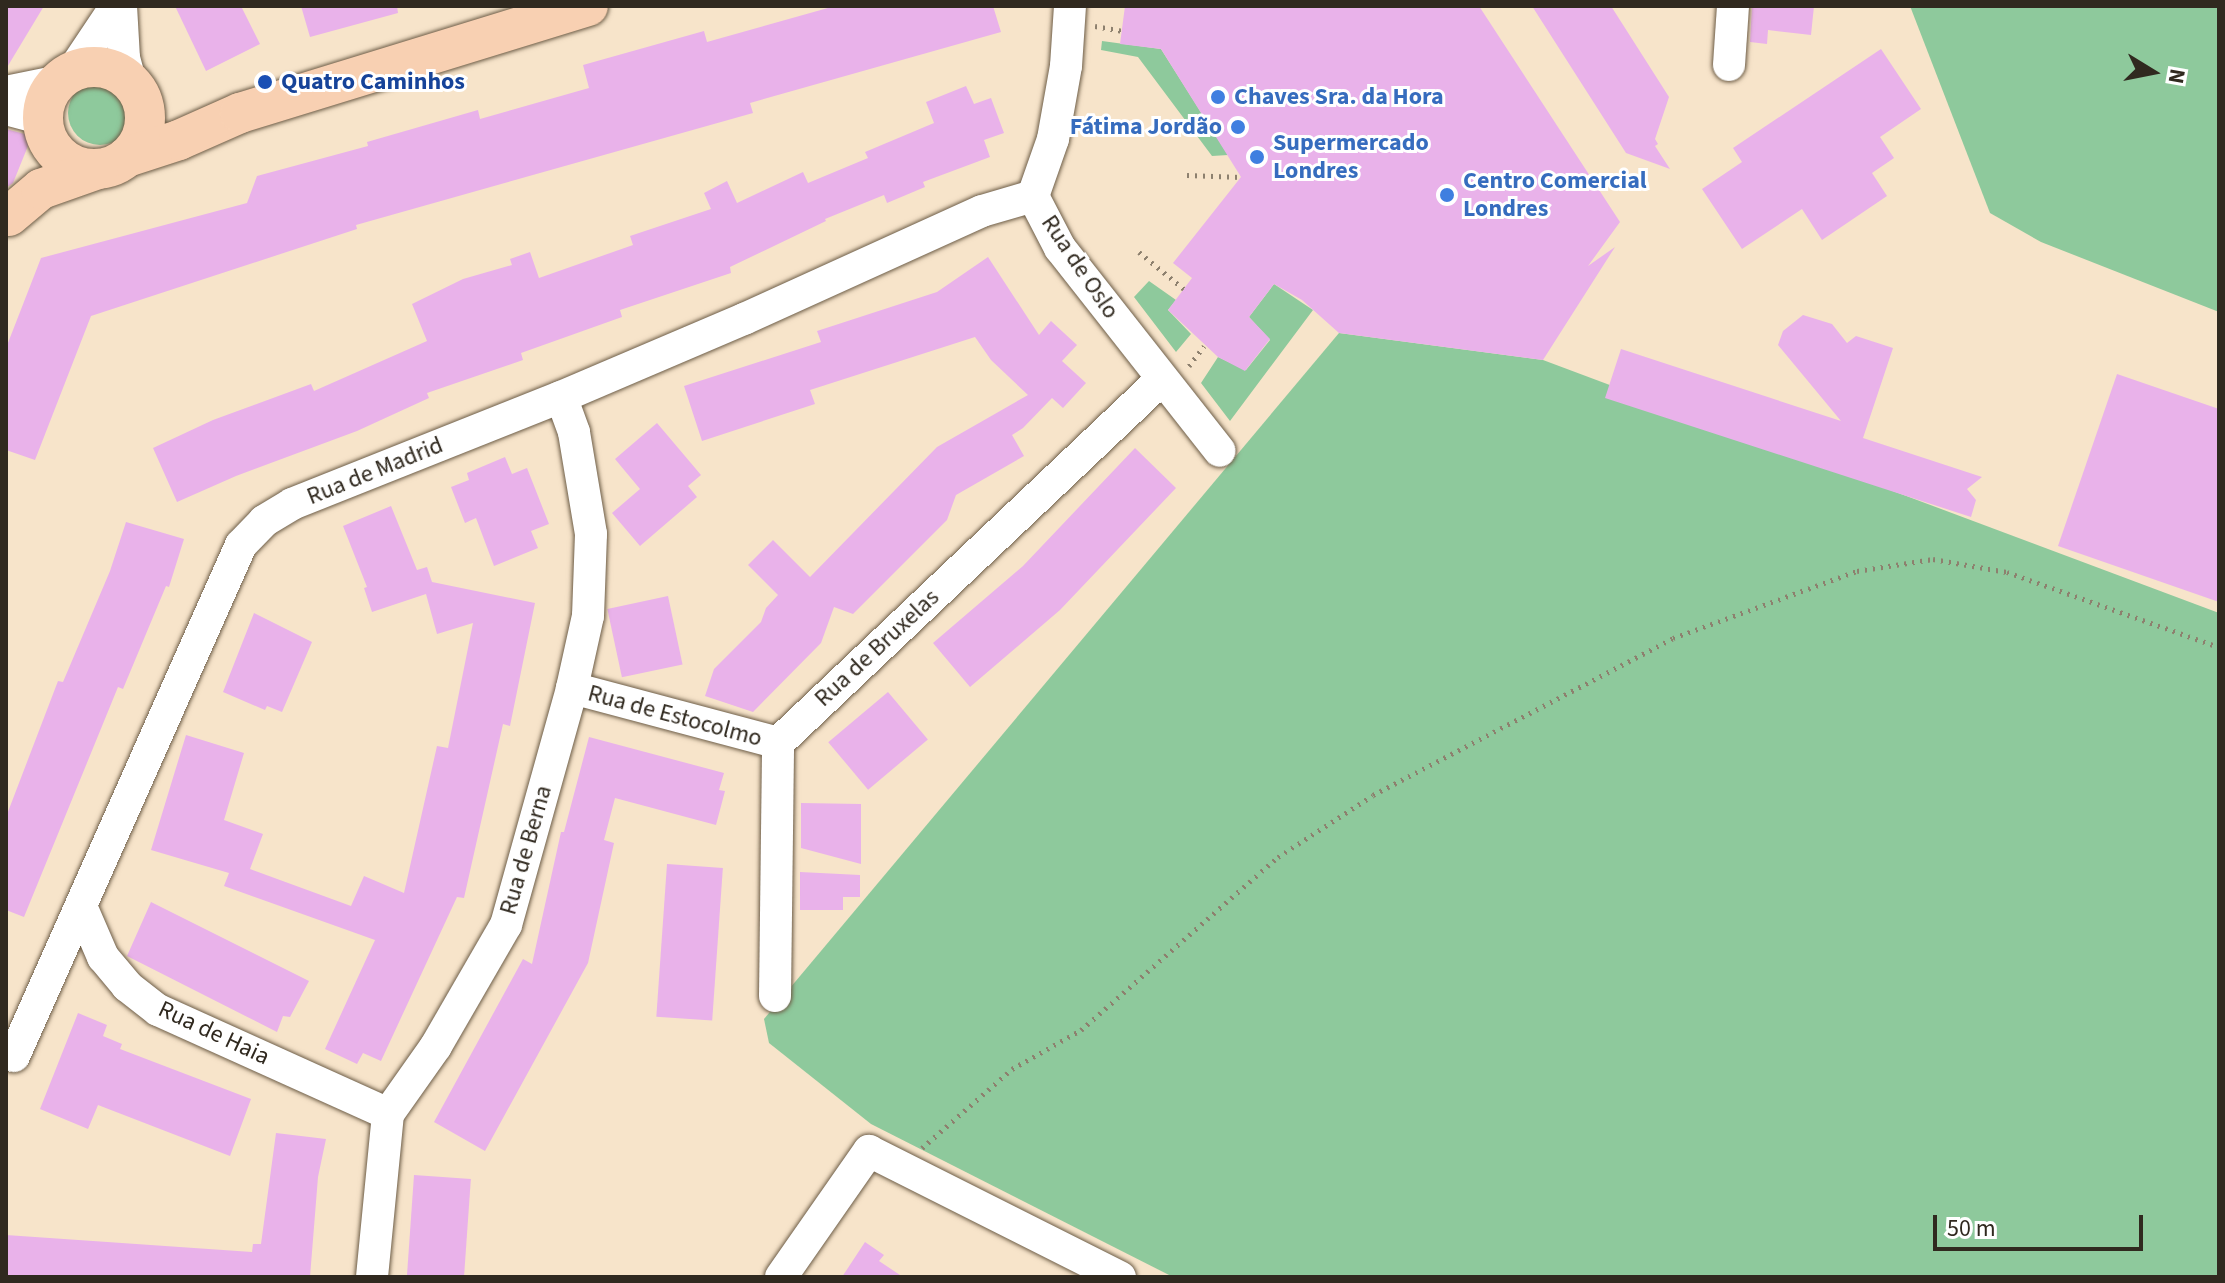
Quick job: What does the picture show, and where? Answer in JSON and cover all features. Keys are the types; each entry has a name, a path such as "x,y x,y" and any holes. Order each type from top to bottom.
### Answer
{"main road":[{"path":"8,220 41,189 179,140 240,113 588,6"},
{"path":"8,220 32,121 50,92 65,76 102,67 163,108 200,118 240,113"},
{"path":"32,121 66,160 81,167 113,163 138,143 145,127 135,87"}],"street":[{"path":"6,92 65,76 118,6"},
{"path":"118,6 121,36 135,87"},
{"path":"1729,65 1733,6"},
{"name":"Rua de Oslo","path":"1082,16 1066,66 1053,139 1033,196 1060,248 1175,374 1220,451"},
{"name":"Rua de Madrid","path":"14,1056 241,545 264,521 292,504 561,397 982,211 1033,196"},
{"name":"Rua de Bruxelas","path":"778,743 1175,374"},
{"name":"Rua de Berna","path":"372,1277 388,1114 436,1046 506,925 572,688 588,616 591,534 574,432 561,397"},
{"name":"Rua de Estocolmo","path":"572,688 778,743"},
{"path":"775,996 778,743"},
{"name":"Rua de Haia","path":"81,906 103,957 127,986 158,1010 388,1114"},
{"path":"781,1277 869,1151 1120,1277"}],"path":[{"path":"1082,16 1122,31"},
{"path":"1187,175 1241,177"},
{"path":"1139,252 1184,289"},
{"path":"1175,374 1204,346"},
{"path":"901,1167 1012,1069 1081,1030 1278,857 1373,795 1673,638 1857,571 1933,559 2007,572 2219,647"}],"green space":[{"path":"1910,6 2219,6 2219,312 2041,242 1990,213"},
{"path":"1102,41 1161,49 1228,155 1212,156 1138,57 1101,50"},
{"path":"94,81 106,81 123,90 130,101 130,125 123,136 106,145 94,145 82,140 73,131 68,119 68,107 73,95 82,86"},
{"path":"1149,281 1176,300 1168,310 1191,334 1176,352 1134,297"},
{"path":"1274,284 1313,310 1230,421 1201,383 1218,357 1246,370 1270,340 1249,317"},
{"path":"1339,333 1543,360 2219,613 2219,1277 1173,1277 871,1124 769,1043 764,1019"}],"building":[{"path":"6,6 44,6 6,69"},
{"path":"175,6 241,6 260,44 206,71"},
{"path":"301,6 397,6 398,13 310,37"},
{"path":"835,6 993,6 1001,32 750,103 753,113 356,225 357,229 91,316 35,460 6,450 6,348 41,258 247,203 257,176 368,146 367,142 478,110 480,119 589,88 583,65 704,31 707,42"},
{"path":"1125,6 1479,6 1620,222 1588,266 1615,247 1543,360 1339,333 1302,300 1274,284 1249,317 1270,339 1245,371 1218,357 1168,310 1192,278 1173,263 1241,177 1161,49 1120,44"},
{"path":"1532,6 1611,6 1669,97 1655,146 1670,169 1626,153"},
{"path":"1752,6 1814,6 1811,35 1768,30 1767,44 1750,42"},
{"path":"1881,49 1921,109 1880,137 1894,158 1872,173 1887,196 1822,240 1802,209 1742,249 1702,189 1742,162 1733,148"},
{"path":"966,86 974,104 991,98 1004,133 984,140 990,157 923,182 925,187 887,203 884,195 825,219 730,267 731,273 620,310 622,317 521,353 523,360 427,393 429,398 357,431 236,476 177,502 153,448 213,420 311,384 314,391 427,341 412,304 463,279 512,265 510,259 530,252 539,278 633,245 630,236 711,209 704,193 727,181 737,203 803,172 808,183 868,158 865,152 934,123 926,102"},
{"path":"6,129 32,136 13,183 6,188"},
{"path":"988,257 1039,335 1051,321 1077,345 1062,361 1086,383 1063,408 1052,398 1012,435 1024,456 956,495 947,520 853,614 834,607 821,643 753,712 705,696 714,669 761,622 766,608 778,595 748,565 773,540 810,577 937,447 1028,395 991,360 975,337 810,390 815,404 702,441 684,386 821,342 817,331 937,292"},
{"path":"1803,315 1832,324 1847,343 1856,336 1893,348 1863,438 1982,477 1967,489 1976,500 1971,517 1605,398 1621,349 1841,421 1778,345 1783,331"},
{"path":"2117,374 2219,409 2219,602 2058,546"},
{"path":"657,423 701,475 688,486 697,497 640,546 612,513 640,489 615,459"},
{"path":"1135,448 1176,488 1060,610 970,687 933,643 1023,566"},
{"path":"505,457 512,474 527,468 549,524 531,531 538,548 494,566 476,518 465,523 451,487 469,480 467,473"},
{"path":"391,506 417,570 427,567 432,582 535,603 510,726 503,724 464,898 457,897 381,1061 363,1053 357,1064 325,1049 375,940 224,886 229,873 151,850 186,735 244,753 224,820 263,834 250,869 351,906 364,876 404,893 437,746 448,748 473,623 437,634 426,594 372,612 364,588 367,587 343,526"},
{"path":"126,522 184,539 169,587 166,586 123,689 118,687 24,917 6,910 6,817 58,681 63,682 110,571"},
{"path":"668,596 683,664 622,677 607,609"},
{"path":"254,613 312,642 282,712 267,706 265,710 223,692"},
{"path":"888,692 928,739 868,790 828,742"},
{"path":"589,737 724,773 719,790 725,791 716,825 615,798 604,840 614,843 588,963 485,1151 434,1122 523,959 532,964 561,832 564,832"},
{"path":"801,803 861,804 861,864 801,848"},
{"path":"667,864 723,868 712,1021 656,1017"},
{"path":"800,872 860,875 860,897 843,897 843,910 800,910"},
{"path":"151,902 309,981 290,1017 283,1016 277,1032 127,956"},
{"path":"78,1013 107,1025 103,1036 122,1044 120,1049 251,1099 230,1156 98,1105 88,1129 40,1109"},
{"path":"276,1133 326,1139 318,1177 310,1277 6,1277 6,1235 252,1252 253,1244 261,1244"},
{"path":"414,1175 471,1179 464,1277 407,1277"},
{"path":"865,1242 884,1255 879,1261 903,1277 842,1277"}],"place":[{"name":"Quatro Caminhos","path":"265,82"},
{"name":"Chaves Sra. da Hora","path":"1218,97"},
{"name":"Fátima Jordão","path":"1238,127"},
{"name":"Supermercado Londres","path":"1257,157"},
{"name":"Centro Comercial Londres","path":"1447,195"}]}
